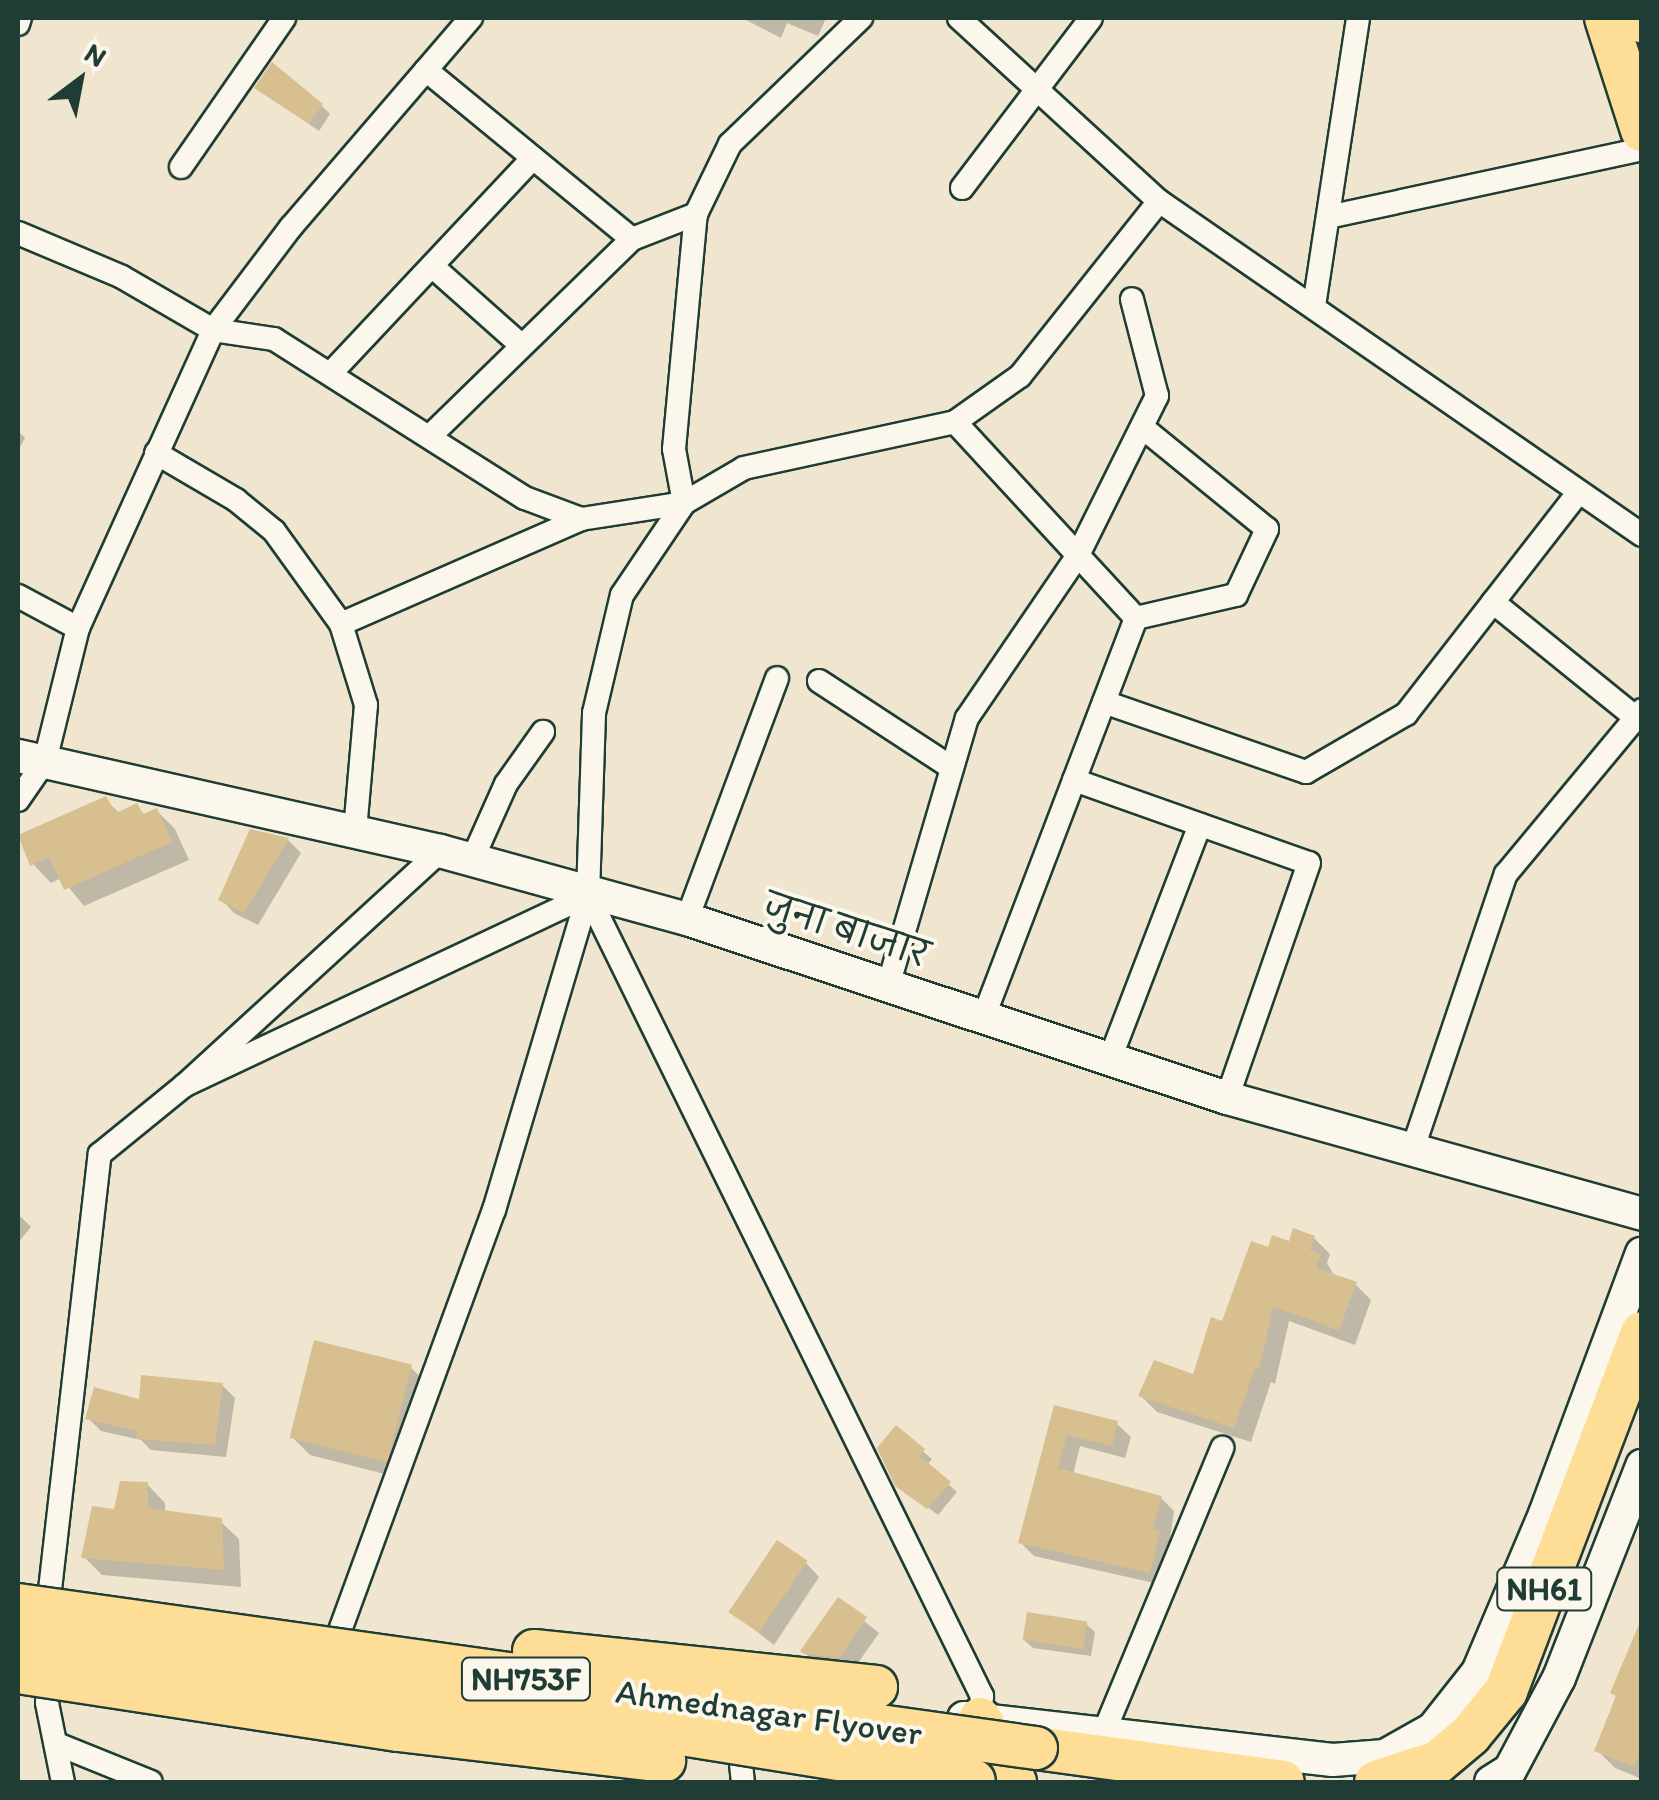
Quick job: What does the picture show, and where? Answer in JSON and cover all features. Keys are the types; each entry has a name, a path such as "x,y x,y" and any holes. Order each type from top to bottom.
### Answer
{"highway":[{"path":"1606,18 1642,130"},
{"name":"NH61","path":"1376,1782 1438,1762 1470,1735 1506,1691 1642,1333"},
{"name":"NH61","path":"1453,1782 1494,1751 1524,1710 1642,1414"},
{"path":"25,1594 562,1654 890,1699"},
{"name":"Ahmednagar Flyover","path":"25,1594 347,1655 1005,1752 1283,1782"},
{"path":"25,1661 398,1730 621,1755 802,1782"},
{"name":"Ahmednagar Flyover","path":"25,1661 624,1726 1005,1752"}],"street":[{"path":"181,167 284,18"},
{"path":"18,800 78,628 212,330 291,226 471,18"},
{"path":"338,1636 494,1210 588,895 594,713 622,595 684,503 674,449 696,214 730,144 861,18"},
{"path":"959,18 1159,202 1642,535"},
{"path":"962,188 1091,18"},
{"path":"1314,306 1358,18"},
{"path":"426,70 632,239"},
{"path":"1328,217 1642,149"},
{"path":"331,372 533,158"},
{"path":"341,624 581,519 684,503 744,468 955,422 1020,376 1159,202"},
{"path":"430,436 632,239 696,214"},
{"path":"18,233 122,277 212,330 274,339 524,498 581,519"},
{"path":"432,266 522,346"},
{"path":"888,986 967,718 1078,555 1158,396 1132,299"},
{"path":"955,422 1136,618"},
{"path":"1136,618 1236,595 1267,529 1142,426"},
{"path":"156,453 236,500 274,530 341,624 366,705 355,832"},
{"path":"1104,702 1306,772 1406,714 1578,492"},
{"path":"18,596 78,628"},
{"path":"1412,1148 1506,874 1639,714 1494,602"},
{"path":"984,1018 1136,618"},
{"path":"687,919 777,678"},
{"path":"819,681 952,768"},
{"path":"62,1782 46,1703 25,1661 25,1594 100,1154 456,856 543,732"},
{"name":"जुना बाजार","path":"31,758 456,856 687,919 1227,1098 1642,1214"},
{"path":"1074,780 1309,863 1227,1098"},
{"path":"1110,1059 1200,824"},
{"path":"185,1085 588,895"},
{"path":"588,895 1005,1752"},
{"path":"25,1594 338,1636 890,1699 1005,1752 1104,1732 1333,1760 1385,1756 1432,1729 1478,1672 1544,1514 1642,1253"},
{"path":"1104,1732 1222,1448"},
{"path":"1491,1782 1510,1770 1559,1678 1642,1466"},
{"path":"25,1661 622,1748 742,1773 876,1782"},
{"path":"57,1744 150,1782"},
{"path":"595,1782 622,1748"}],"building":[{"path":"272,62 323,104 309,124 254,88"},
{"path":"106,796 116,813 137,803 143,814 157,808 172,842 64,890 49,857 30,866 18,835"},
{"path":"250,829 289,838 244,913 218,900"},
{"path":"1293,1228 1315,1236 1310,1250 1321,1254 1316,1268 1357,1282 1339,1330 1273,1307 1259,1369 1255,1368 1234,1428 1138,1396 1154,1360 1193,1374 1211,1317 1222,1321 1251,1241 1268,1247 1272,1235 1289,1241"},
{"path":"314,1340 412,1364 388,1462 290,1438"},
{"path":"141,1375 223,1383 215,1445 136,1439 137,1431 85,1419 94,1387 139,1399"},
{"path":"1054,1405 1118,1421 1112,1446 1067,1435 1058,1468 1162,1496 1153,1529 1160,1530 1150,1573 1018,1543"},
{"path":"896,1425 925,1449 920,1456 951,1482 927,1509 895,1486 877,1448"},
{"path":"120,1481 148,1482 148,1508 222,1518 224,1570 81,1558 92,1506 114,1509"},
{"path":"777,1540 808,1561 759,1633 728,1612"},
{"path":"838,1597 867,1617 839,1658 804,1654 800,1651"},
{"path":"1027,1612 1087,1622 1083,1649 1023,1640"},
{"path":"1642,1617 1642,1747 1634,1767 1594,1751 1616,1696 1610,1693"}]}
